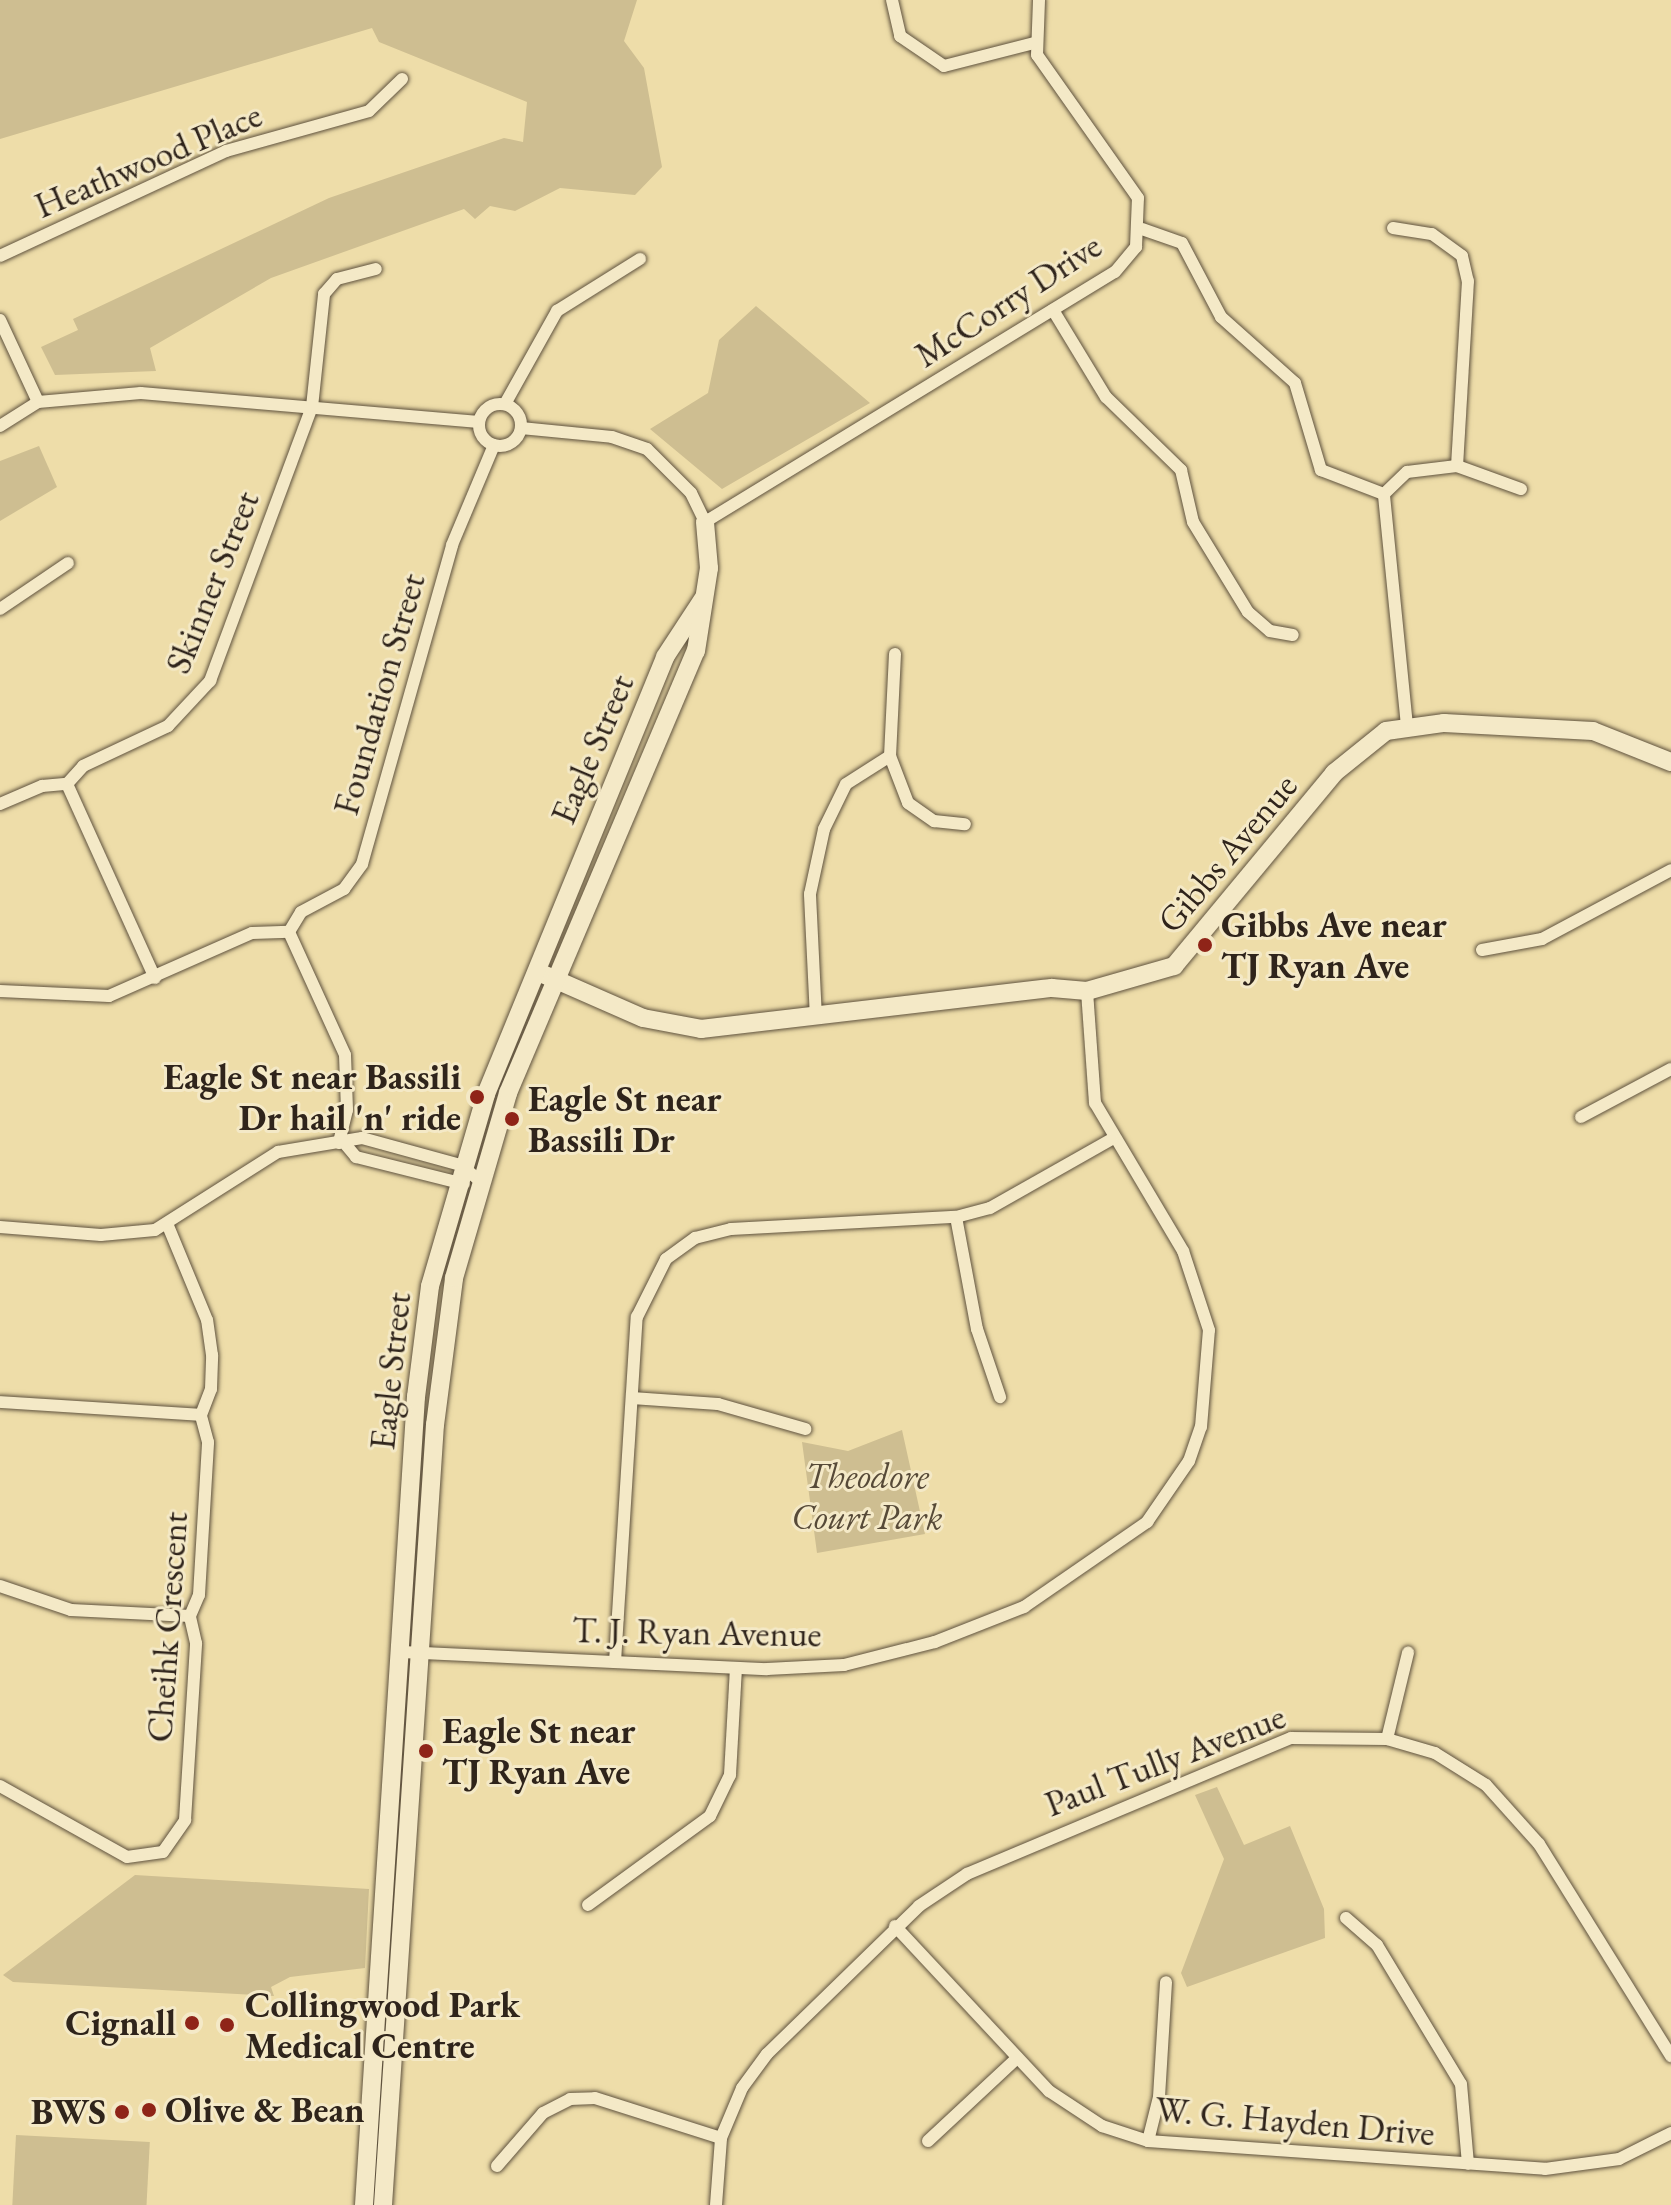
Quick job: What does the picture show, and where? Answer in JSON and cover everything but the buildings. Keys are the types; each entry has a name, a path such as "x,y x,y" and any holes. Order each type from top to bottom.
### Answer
{"street":[{"path":"892,0 900,36 944,66 1034,43 1039,0"},
{"name":"McCorry Drive","path":"705,522 1115,272 1142,229 1138,198 1034,43"},
{"name":"Heathwood Place","path":"0,256 226,151 369,111 402,79"},
{"path":"1393,228 1432,234 1462,256 1468,281 1457,466"},
{"path":"1142,229 1182,243 1221,317 1295,383 1321,470 1384,494"},
{"path":"505,404 557,311 640,259"},
{"name":"Skinner Street","path":"0,804 42,786 67,784 83,766 168,726 210,681 312,407 324,294 337,279 376,269"},
{"path":"1053,310 1106,397 1181,470 1193,522 1248,612 1270,631 1293,635"},
{"path":"0,320 38,402"},
{"path":"0,426 38,402 141,393 479,422"},
{"path":"479,422 491,406 505,404"},
{"path":"479,422 494,445 511,442 521,428 505,404"},
{"name":"Eagle Street","path":"383,2205 442,1355 479,1180 556,980 696,651 705,597 705,522 691,493 647,449 612,437 521,428"},
{"name":"Foundation Street","path":"289,932 301,912 344,889 362,864 452,545 494,445"},
{"path":"1384,494 1407,472 1457,466 1521,489"},
{"path":"1384,494 1407,726"},
{"path":"0,609 68,563"},
{"name":"Eagle Street","path":"364,2205 421,1347 455,1186 535,971 665,657 705,597"},
{"path":"895,654 890,756 918,814 965,824"},
{"name":"Gibbs Avenue","path":"535,971 685,1028 816,1018 1052,988 1087,991 1174,966 1352,753 1407,726 1593,731 1671,762"},
{"path":"816,1018 810,894 824,829 846,784 890,756"},
{"path":"67,784 155,978"},
{"path":"1482,950 1542,939 1671,870"},
{"path":"0,991 109,996 252,933 289,932 345,1055 347,1110 342,1144"},
{"name":"T. J. Ryan Avenue","path":"402,1652 736,1668 844,1665 969,1630 1024,1607 1119,1547 1170,1493 1201,1427 1209,1330 1183,1251 1112,1139 1091,1080 1087,991"},
{"path":"1581,1117 1671,1069"},
{"path":"0,1227 101,1235 168,1226 186,1203 278,1152 342,1144 362,1138 461,1165 479,1180"},
{"path":"615,1662 632,1398 643,1293 680,1246 731,1229 956,1217 1016,1196 1112,1139"},
{"path":"342,1144 356,1157 455,1186 479,1180"},
{"path":"956,1217 977,1329 1000,1397"},
{"name":"Cheihk Crescent","path":"0,1786 127,1857 147,1858 175,1842 185,1820 196,1643 190,1616 199,1595 208,1442 201,1415 211,1389 207,1320 168,1226"},
{"path":"632,1398 718,1404 805,1429"},
{"path":"0,1402 201,1415"},
{"path":"0,1586 71,1610 190,1616"},
{"path":"1387,1739 1408,1653"},
{"path":"588,1905 710,1816 730,1775 736,1668"},
{"name":"Paul Tully Avenue","path":"716,2205 721,2138 728,2112 767,2054 895,1926 967,1874 1244,1754 1316,1735 1387,1739 1453,1762 1517,1814 1671,2056"},
{"path":"1346,1918 1377,1945 1461,2084 1468,2164"},
{"name":"W. G. Hayden Drive","path":"895,1926 1017,2058 1066,2105 1148,2141 1468,2164 1597,2164 1671,2133"},
{"path":"1148,2141 1159,2097 1166,1982"},
{"path":"928,2141 1017,2058"},
{"path":"497,2166 543,2113 570,2099 595,2098 721,2138"}],"green space":[{"path":"0,0 637,0 624,41 644,68 662,167 635,195 560,188 515,211 490,206 475,219 464,209 271,278 150,348 156,371 55,375 41,347 78,330 73,319 329,198 504,138 523,142 527,102 379,42 372,28 0,139"},
{"path":"756,306 870,403 722,489 650,429 708,393 719,340"},
{"path":"39,446 57,487 0,521 0,461"},
{"name":"Theodore Court Park","path":"902,1430 925,1534 817,1553 802,1442 848,1451"},
{"path":"1217,1787 1244,1845 1290,1826 1324,1909 1325,1938 1187,1987 1181,1973 1224,1859 1195,1795"},
{"path":"135,1875 369,1889 365,1968 290,1977 271,1987 274,1996 13,1982 3,1975"},
{"path":"16,2135 150,2142 147,2205 12,2205"}],"place":[{"name":"Gibbs Ave near TJ Ryan Ave","path":"1205,945"},
{"name":"Eagle St near Bassili Dr hail 'n' ride","path":"477,1097"},
{"name":"Eagle St near Bassili Dr","path":"512,1119"},
{"name":"Eagle St near TJ Ryan Ave","path":"426,1751"},
{"name":"Cignall","path":"192,2023"},
{"name":"Collingwood Park Medical Centre","path":"227,2025"},
{"name":"Olive & Bean","path":"149,2110"},
{"name":"BWS","path":"122,2112"}]}
